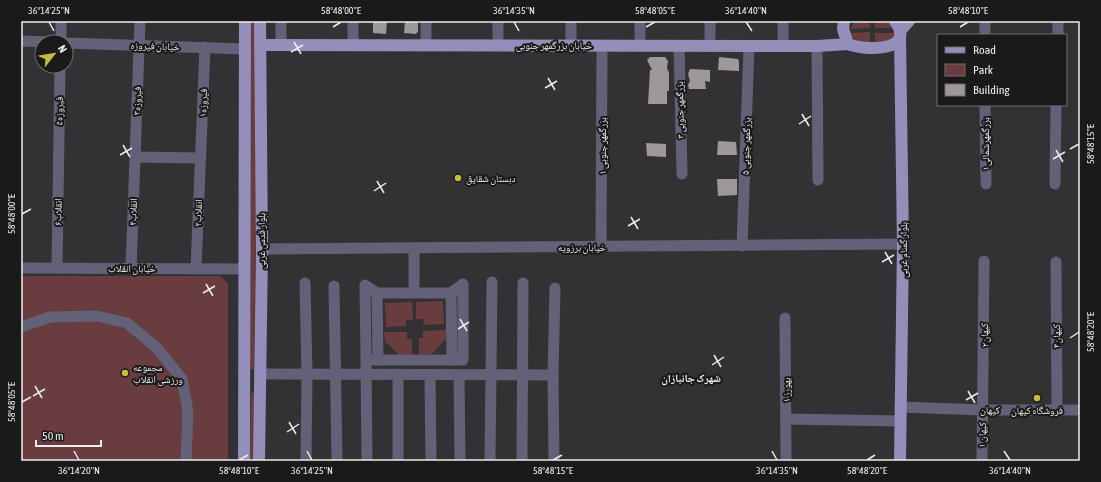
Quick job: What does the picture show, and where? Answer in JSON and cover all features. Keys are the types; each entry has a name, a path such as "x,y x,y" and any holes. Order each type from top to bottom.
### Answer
{"main road":[{"name":"بلوار قدس غربی","path":"244,461 245,21"},
{"name":"بلوار قدس غربی","path":"259,461 262,249 260,21"},
{"path":"844,21 843,29 848,44"},
{"name":"خیابان بزرگمهر جنوبی","path":"260,45 817,46 848,44 866,48 886,47 894,44 899,30 909,21"},
{"name":"بلوار گمنام غربی","path":"899,30 903,244 900,461"},
{"path":"244,383 260,378"}],"street":[{"path":"61,21 61,34"},
{"name":"فیروزه۳","path":"135,157 140,21"},
{"path":"281,21 281,45"},
{"path":"353,21 353,45"},
{"path":"426,21 426,45"},
{"path":"498,21 498,45"},
{"path":"571,21 571,45"},
{"path":"640,21 640,45"},
{"path":"710,21 710,46"},
{"path":"783,21 783,46"},
{"path":"985,21 985,34"},
{"path":"1058,21 1058,34"},
{"path":"21,41 34,41"},
{"name":"خیابان فیروزه","path":"74,43 245,49"},
{"name":"بزرگمهر جنوبی ۱","path":"601,247 602,46"},
{"name":"بزرگمهر جنوبی ۳","path":"679,46 682,174"},
{"name":"بزرگمهر جنوبی ۵","path":"742,246 749,46"},
{"path":"817,46 818,180"},
{"name":"فیروزه۱","path":"200,158 205,48"},
{"name":"فیروزه۵","path":"59,155 60,74"},
{"name":"بزرگمهرشمالی۱","path":"985,106 986,184"},
{"path":"1055,184 1056,106"},
{"name":"انقلاب۶","path":"57,268 59,155"},
{"path":"135,157 200,158"},
{"name":"انقلاب۴","path":"131,268 135,157"},
{"name":"انقلاب۲","path":"196,269 200,158"},
{"name":"خیابان برزویه","path":"262,249 903,244"},
{"path":"414,248 414,293"},
{"name":"کیهان۲","path":"983,410 984,261"},
{"name":"کیهان۴","path":"1056,262 1057,410"},
{"name":"خیابان انقلاب","path":"21,268 244,269"},
{"path":"490,461 492,282"},
{"path":"305,283 307,375 306,461"},
{"path":"522,461 523,283"},
{"path":"366,360 452,360 451,293 377,293 366,285 366,360 366,374 367,461"},
{"path":"334,286 337,461"},
{"path":"554,461 553,375 555,288"},
{"path":"377,293 378,360"},
{"path":"21,328 50,317 97,316 127,323 157,348 182,379 188,412 186,461"},
{"name":"بهورز ۱","path":"786,318 786,461"},
{"path":"260,378 336,374 553,375"},
{"path":"398,374 398,461"},
{"path":"430,374 430,461"},
{"path":"459,375 460,461"},
{"name":"کیهان","path":"900,407 983,410 1080,410"},
{"name":"کیهان ۱","path":"982,461 983,410"},
{"path":"786,419 900,421"}],"green space":[{"path":"251,21 256,21 257,153 254,369 249,369"},
{"path":"856,21 870,21 870,28 850,29"},
{"path":"874,21 892,21 895,28 875,28"},
{"path":"870,32 870,43 855,40 850,33"},
{"path":"875,33 895,33 892,40 875,43"},
{"name":"مجموعه ورزشی انقلاب","path":"21,276 221,276 228,284 228,461 21,461"},
{"path":"443,301 444,324 424,325 423,319 416,319 416,302"},
{"path":"412,302 413,320 406,320 406,326 386,327 385,303"},
{"path":"446,330 446,339 432,354 419,354 419,338 423,338 423,331"},
{"path":"384,332 407,332 407,339 412,339 412,355 400,356 385,341"},
{"path":"251,392 255,394 254,461 250,461"}],"building":[{"path":"373,21 387,21 386,34 373,33"},
{"path":"405,21 418,21 418,31 416,34 404,33"},
{"path":"650,57 665,57 668,61 667,68 669,73 669,91 667,91 667,104 648,104 650,70 652,70 647,60"},
{"path":"719,57 738,59 739,71 718,70"},
{"path":"690,69 710,70 710,82 705,81 706,89 689,89 688,85 690,81 688,74"},
{"path":"718,141 736,142 737,155 717,155"},
{"path":"646,143 666,144 666,157 647,156"},
{"path":"717,179 737,179 737,195 718,196"}],"place":[{"name":"دبستان شقایق","path":"458,178"},
{"name":"مجموعه ورزشی انقلاب","path":"125,373"},
{"name":"فروشگاه کیهان","path":"1037,398"}],"district":[{"name":"شهرک جانبازان","path":"691,378"}]}
